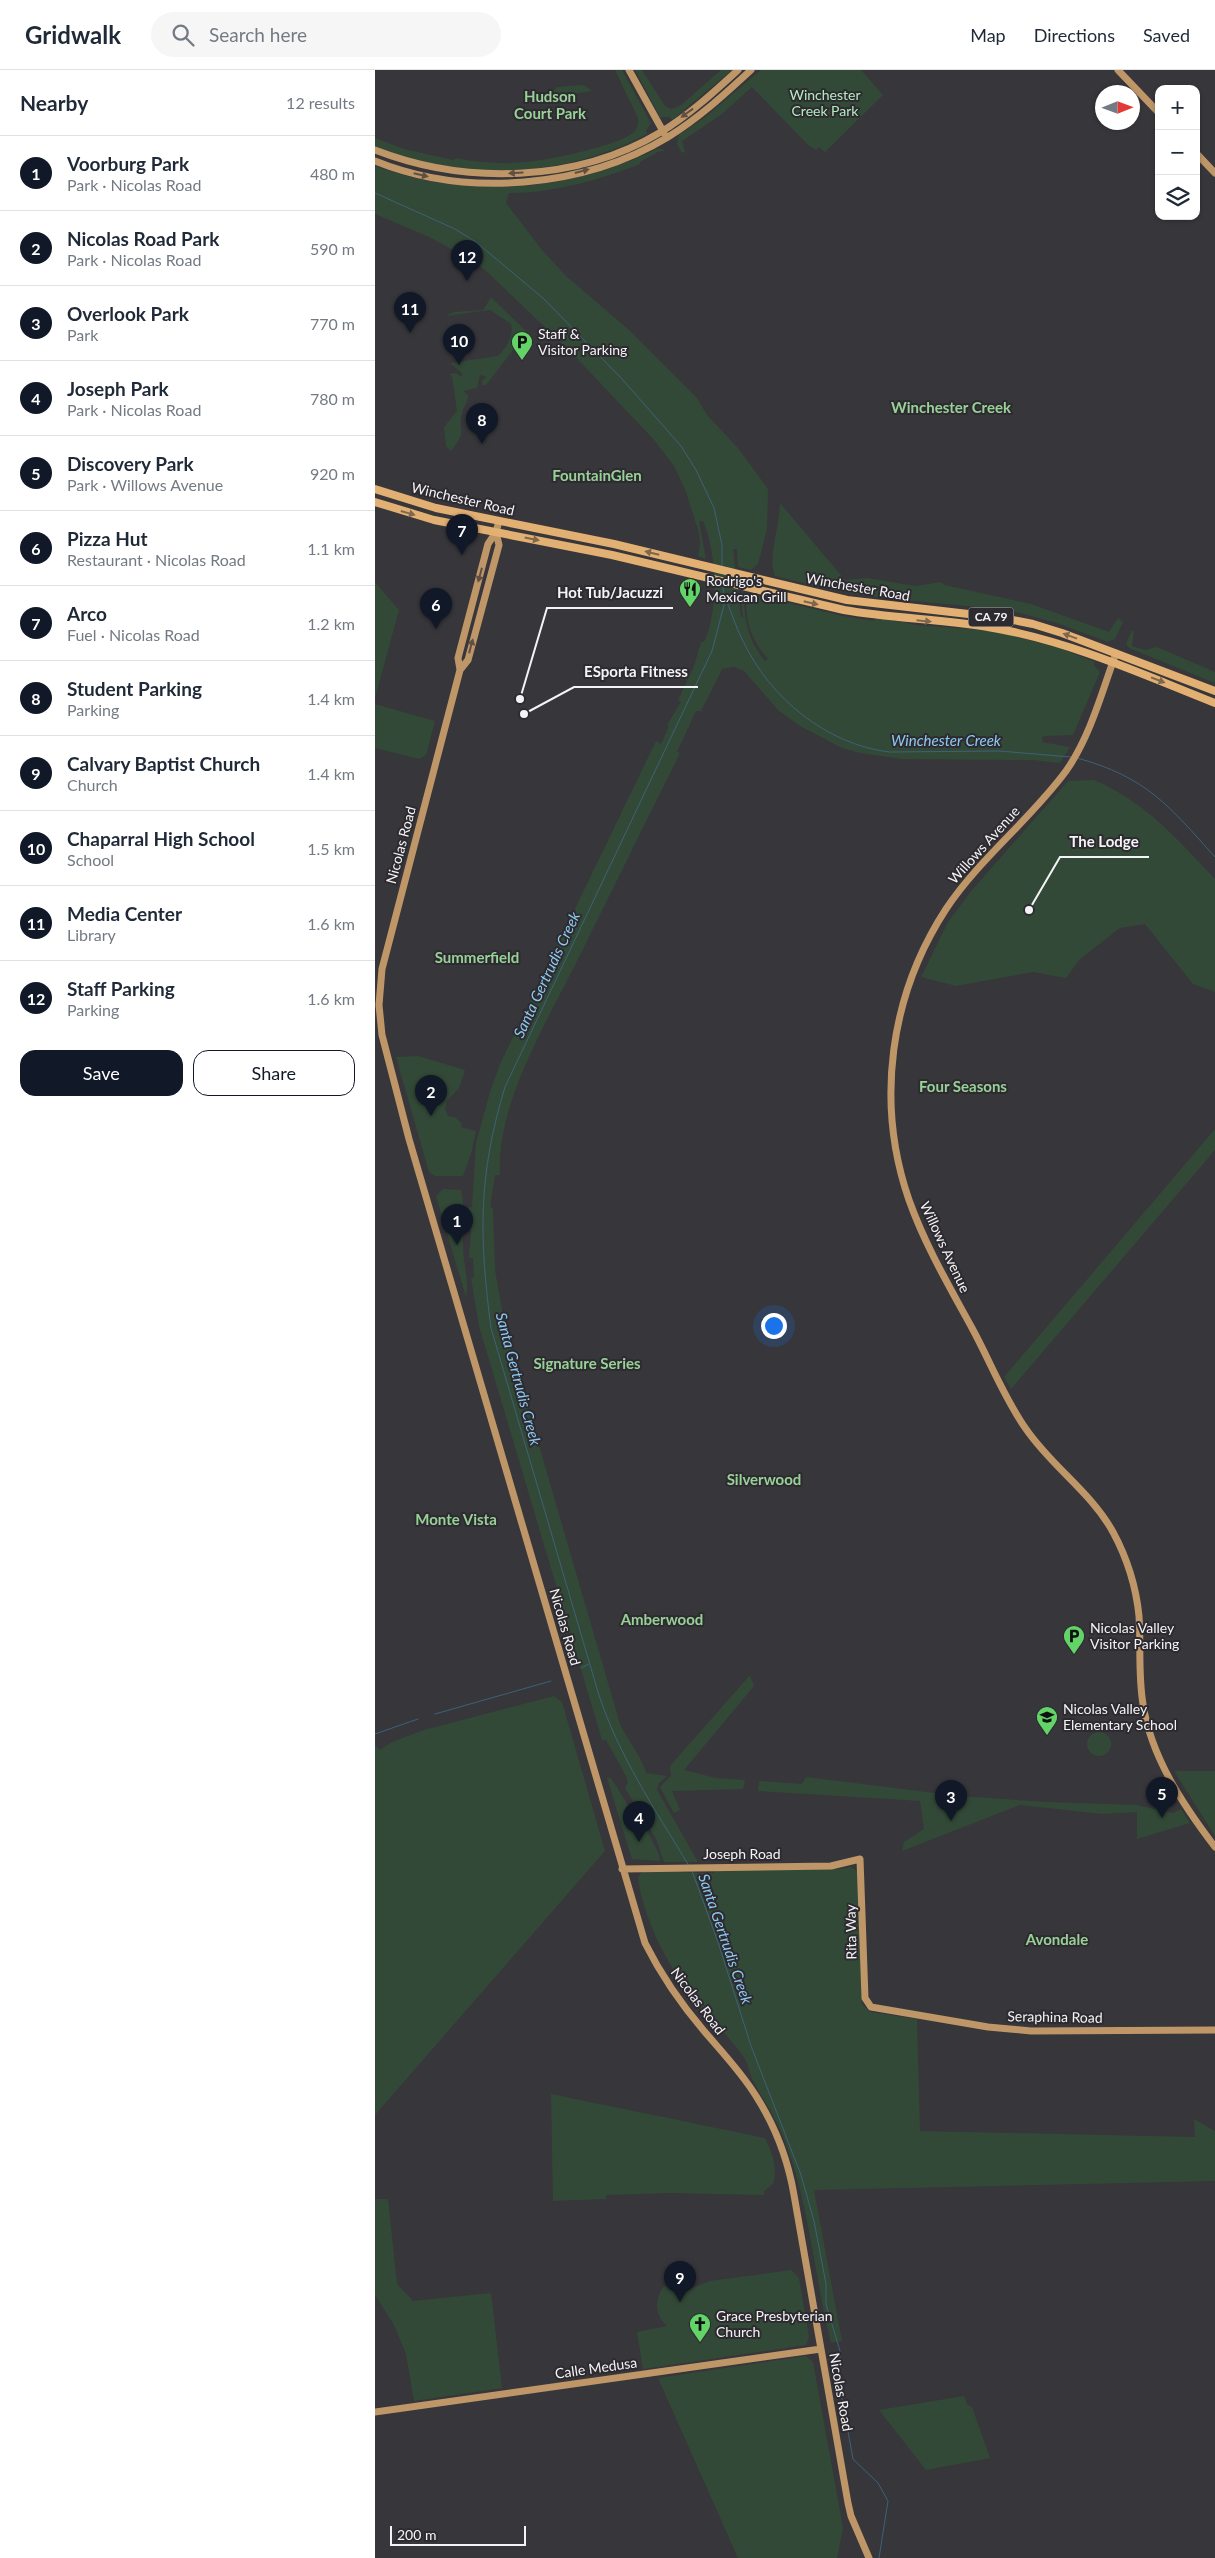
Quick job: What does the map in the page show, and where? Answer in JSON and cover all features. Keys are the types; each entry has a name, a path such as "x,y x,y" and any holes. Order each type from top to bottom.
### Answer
{"main road":[{"path":"629,70 667,138"},
{"path":"375,150 423,166 450,171 486,174 529,173 625,150 662,131 692,110 738,70"},
{"path":"375,161 407,172 444,179 522,182 561,176 613,162 667,138 711,107 751,70"},
{"path":"1118,70 1155,109"},
{"path":"1200,157 1215,173"},
{"name":"Winchester Road","path":"375,489 436,508 614,544 862,602 1003,618 1062,633 1215,691"},
{"name":"Winchester Road","path":"375,502 434,520 612,555 746,588 875,616 999,629 1059,644 1112,662 1215,703"},
{"name":"Nicolas Road","path":"499,521 496,532 488,544 458,658 460,670 386,950 379,1005 382,1035 409,1139 645,1943 655,1963 679,1999 756,2096 781,2145 795,2195 851,2516 869,2558"},
{"name":"Willows Avenue","path":"1116,653 1080,746 1068,768 967,880 945,910 921,954 903,1002 893,1055 892,1117 896,1153 909,1200 925,1240 1024,1426 1047,1456 1090,1500 1120,1545 1131,1575 1138,1607 1141,1691 1150,1734 1169,1777 1215,1847"},
{"name":"Joseph Road","path":"622,1869 831,1866 860,1859"},
{"name":"Rita Way","path":"860,1859 867,2003"},
{"name":"Seraphina Road","path":"867,2003 871,2007 927,2017 1031,2031 1215,2030"},
{"name":"Calle Medusa","path":"375,2412 821,2349"}],"green space":[{"path":"615,70 622,70 651,123 646,131 647,134 620,147 592,157 533,169 473,170 410,159 375,146 375,138 404,149 453,160 456,158 499,163 536,161 599,147 626,137 635,131 638,126 638,118"},
{"path":"635,70 642,70 665,106 671,109 680,106 721,70 732,70 672,120 670,117 660,117"},
{"name":"Winchester Creek Park","path":"761,70 861,70 883,95 825,152 819,147 816,150 808,145 752,87 722,114 682,141 685,152 682,153 677,144 679,135 704,118"},
{"path":"584,85 592,91 552,97 552,93 557,87"},
{"path":"659,148 666,151 660,151 640,162 640,164 625,170 576,185 542,191 509,193 506,203 542,250 565,275 629,330 697,398 707,415 738,448 768,489 767,529 758,564 751,570 738,567 737,549 733,549 741,617 743,617 740,593 744,594 748,629 759,653 765,661 768,659 753,637 750,629 746,611 749,594 843,616 875,621 875,616 915,625 981,630 1010,635 1062,649 1095,662 1094,665 1100,672 1073,735 1043,736 1042,742 1070,747 1060,763 1033,760 902,759 860,753 842,748 800,726 779,711 744,671 734,667 722,669 701,711 696,711 677,752 680,753 539,1035 515,1091 506,1119 501,1147 500,1175 495,1175 490,1207 493,1208 495,1270 506,1332 620,1724 646,1773 667,1776 659,1783 657,1790 698,1862 664,1862 656,1839 625,1788 628,1782 626,1776 606,1740 602,1740 479,1326 471,1278 474,1278 473,1258 469,1258 471,1230 468,1229 469,1207 472,1207 476,1143 500,1064 656,741 661,744 669,726 667,725 681,702 678,700 694,666 701,642 704,642 712,614 714,582 711,549 703,521 699,521 706,559 698,556 699,533 685,489 674,466 655,441 569,350 486,271 468,258 429,237 375,214 375,166 410,177 446,184 482,187 519,186 555,182 590,174 625,163"},
{"path":"491,297 527,332 486,385 482,385 482,380 487,377 480,375 477,388 463,391 468,395 462,413 461,435 451,451 446,446 444,427 457,411 452,377 449,374 456,373 461,377 463,374 450,363 498,356 509,342 512,329 511,324 490,310 445,316 454,312 483,310"},
{"path":"780,503 845,580 867,578 915,586 941,582 945,585 1031,604 1109,632 1118,618 1123,622 1115,639 1108,642 1057,623 1008,610 874,597 837,591 775,576 772,561"},
{"path":"375,582 399,610 375,698"},
{"path":"1132,630 1134,632 1132,646 1145,650 1157,647 1215,672 1215,683 1129,648 1126,644"},
{"path":"375,704 435,721 426,755 419,759 375,748"},
{"path":"1094,780 1113,789 1145,810 1174,836 1215,879 1215,992 1193,984 1145,924 1120,928 1080,959 1066,978 1033,972 956,986 921,977 948,922 972,890 1068,781"},
{"path":"418,1056 465,1070 459,1088 447,1101 445,1109 448,1116 455,1117 462,1124 461,1127 476,1131 471,1154 463,1176 435,1176 429,1172 396,1057"},
{"path":"1215,1129 1215,1150 1011,1389 1004,1377"},
{"path":"443,1189 461,1190 463,1198 463,1249 467,1284 466,1297 436,1196"},
{"path":"750,1675 754,1686 684,1770 716,1778 745,1780 743,1789 672,1791 680,1810 674,1813 660,1787 671,1776 670,1766"},
{"path":"554,1696 562,1702 605,1851 375,2115 375,1745 380,1750 392,1742 424,1730"},
{"path":"1099,1732 1107,1736 1111,1744 1107,1752 1099,1756 1091,1752 1087,1744 1091,1736"},
{"path":"1174,1771 1215,1771 1215,1836"},
{"path":"806,1777 959,1796 1046,1802 1137,1805 1173,1813 1181,1809 1190,1823 1137,1839 1137,1812 1103,1814 1020,1805 902,1851 904,1842 924,1829 920,1801 758,1791 759,1781 802,1784"},
{"path":"607,1778 611,1778 628,1805 637,1811 659,1854 660,1861 632,1859"},
{"path":"851,1867 858,1872 862,2004 870,2012 917,2019 920,2131 1195,2137 1194,2119 1215,2131 1215,2181 814,2190 842,2341 831,2343 804,2205 797,2177 778,2125 753,2080 742,2054 691,1996 670,1964 646,1912 638,1877 643,1871 714,1873 713,1869 841,1869"},
{"path":"551,2094 765,2138 773,2160 775,2172 773,2184 764,2191 764,2195 671,2193 606,2195 606,2199 553,2201"},
{"path":"375,2199 388,2199 397,2284 413,2301 491,2293 502,2388 414,2401 406,2354 394,2325 375,2295"},
{"path":"791,2270 799,2278 809,2337 806,2345 643,2369 637,2332 667,2326 660,2317 657,2308 658,2297 663,2287 681,2282 692,2288 710,2281"},
{"path":"806,2356 813,2362 843,2528 837,2558 738,2558 658,2378"},
{"path":"964,2396 967,2404 972,2407 990,2458 926,2470 879,2410"}],"waterway":[{"name":"Santa Gertrudis Creek","path":"375,193 455,229 476,242 544,299 622,379 681,446 696,470 714,508 722,545 722,566"},
{"name":"Santa Gertrudis Creek","path":"689,1866 627,1760 606,1715 598,1692 491,1328 484,1264 483,1206 490,1149 505,1087 712,651 724,605 723,585"},
{"name":"Winchester Creek","path":"724,595 743,641 754,662 768,681 784,699 803,715 843,739 889,752 999,751 1071,757"},
{"path":"1077,758 1122,774 1139,784 1170,808 1215,857"},
{"path":"581,1668 589,1664"},
{"path":"435,1714 551,1681"},
{"path":"375,1734 418,1719"},
{"name":"Santa Gertrudis Creek","path":"692,1871 718,1942 751,2046 801,2175 814,2221 826,2284 826,2304 840,2351 840,2387 853,2459 878,2483 888,2501 879,2558"}],"place":[{"name":"Staff Parking","path":"467,281"},
{"name":"Media Center","path":"410,333"},
{"name":"Staff & Visitor Parking","path":"522,361"},
{"name":"Chaparral High School","path":"459,365"},
{"name":"Student Parking","path":"482,444"},
{"name":"Arco","path":"462,555"},
{"name":"Rodrigo's Mexican Grill","path":"690,608"},
{"name":"Pizza Hut","path":"436,629"},
{"name":"Hot Tub/Jacuzzi","path":"520,699"},
{"name":"ESporta Fitness","path":"524,714"},
{"name":"The Lodge","path":"1029,910"},
{"name":"Nicolas Road Park","path":"431,1116"},
{"name":"Voorburg Park","path":"457,1245"},
{"name":"Nicolas Valley Visitor Parking","path":"1074,1655"},
{"name":"Nicolas Valley Elementary School","path":"1047,1736"},
{"name":"Discovery Park","path":"1162,1818"},
{"name":"Overlook Park","path":"951,1821"},
{"name":"Joseph Park","path":"639,1842"},
{"name":"Calvary Baptist Church","path":"680,2302"},
{"name":"Grace Presbyterian Church","path":"700,2343"}],"district":[{"name":"Hudson Court Park","path":"550,106"},
{"name":"Winchester Creek","path":"951,408"},
{"name":"FountainGlen","path":"597,476"},
{"name":"Summerfield","path":"477,958"},
{"name":"Four Seasons","path":"963,1087"},
{"name":"Signature Series","path":"587,1364"},
{"name":"Silverwood","path":"764,1480"},
{"name":"Monte Vista","path":"456,1520"},
{"name":"Amberwood","path":"662,1620"},
{"name":"Avondale","path":"1057,1940"}]}
